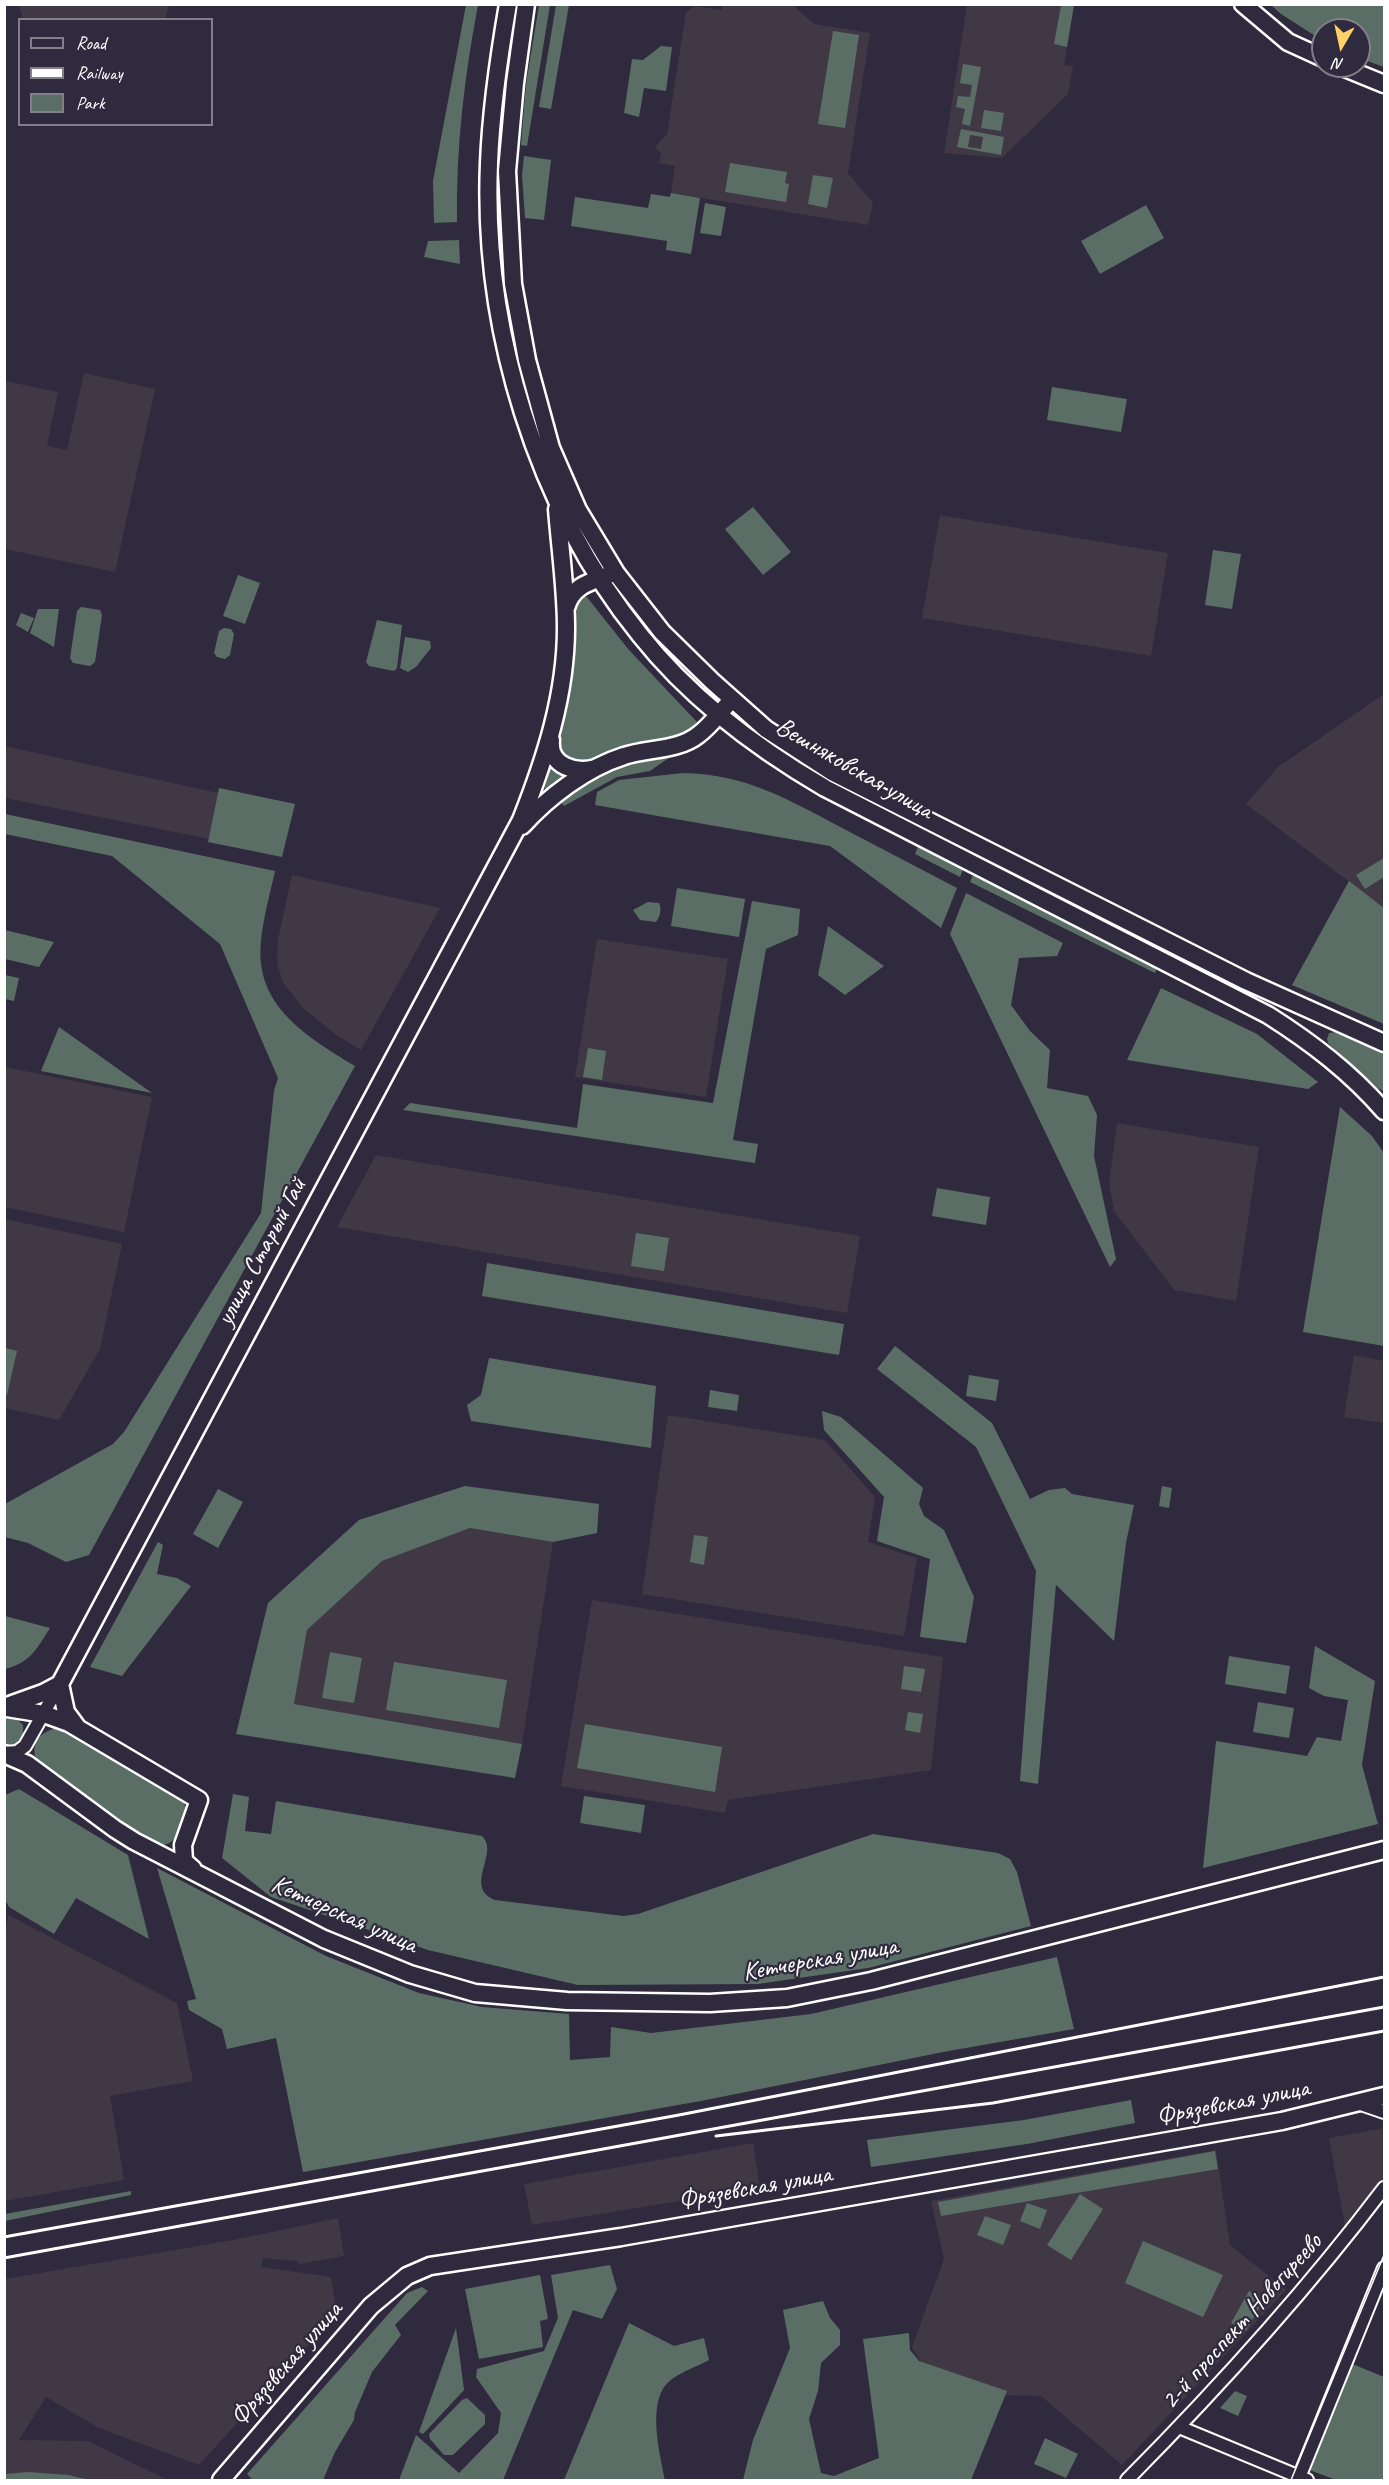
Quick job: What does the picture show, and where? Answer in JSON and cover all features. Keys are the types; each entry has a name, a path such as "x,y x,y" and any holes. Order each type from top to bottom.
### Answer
{"main road":[{"name":"Вешняковская улица","path":"508,4 489,163 492,247 499,312 514,384 536,452 556,498 598,579 641,636 669,667 720,713 781,762 825,788 1250,1004 1317,1048 1365,1089 1384,1111"},
{"name":"Вешняковская улица","path":"526,4 515,83 508,160 513,284 527,360 551,448 578,510 616,573 662,632 766,729 832,772 1246,981 1384,1043"},
{"path":"1243,4 1288,42 1311,53"},
{"path":"1369,78 1384,84"},
{"name":"улица Старый Гай","path":"60,1684 510,844 532,793 551,734 565,649 565,612 556,498"},
{"path":"565,612 569,598 575,590 616,573"},
{"name":"улица Старый Гай","path":"551,734 552,752 561,765 580,770 600,766 637,751 687,742 699,735 732,699"},
{"name":"улица Старый Гай","path":"510,844 532,815 549,800 600,766"},
{"path":"8,1708 60,1684 66,1712 77,1728"},
{"name":"Кетчерская улица","path":"8,1708 44,1714 77,1728 199,1800 185,1839 183,1861 203,1877"},
{"name":"Кетчерская улица","path":"4,1754 27,1764 115,1829 324,1939 410,1974 475,1993 567,2001 665,2004 787,1998 871,1981 1384,1850"},
{"path":"153,1850 173,1851 185,1839"},
{"name":"Фрязевская улица","path":"221,2481 371,2306 407,2276 430,2266 621,2237 931,2184 1282,2121 1384,2096"},
{"path":"1358,2103 1384,2102"}],"street":[{"path":"896,824 892,819 893,812 898,808 904,809"},
{"path":"1365,1089 1384,1097"},
{"name":"улица Старый Гай","path":"28,1743 60,1684"},
{"path":"4,1754 17,1752 28,1743 32,1734 31,1724 26,1715 8,1708"},
{"path":"1358,2103 1384,2112"},
{"name":"2-й проспект Новогиреево","path":"1127,2481 1179,2427 1329,2260 1384,2188"},
{"path":"1179,2427 1301,2479 1384,2268"}],"shaded area":[{"path":"19,4 169,5 166,18 23,18"},
{"path":"723,5 796,5 795,7 814,24 870,33 848,173 873,203 868,225 671,193 675,166 659,163 661,153 655,147 667,134 686,12 695,6 721,10"},
{"path":"967,5 1074,5 1064,65 1073,66 1068,94 1002,158 944,153"},
{"path":"84,373 155,389 115,572 5,549 5,381 58,392 47,446 67,450"},
{"path":"940,515 1168,553 1151,656 922,618"},
{"path":"1384,694 1384,908 1246,804 1278,767"},
{"path":"5,746 218,793 209,839 5,798"},
{"path":"292,875 440,908 361,1050 336,1035 303,1008 282,981 277,963 278,940"},
{"path":"597,939 728,959 706,1097 575,1077"},
{"path":"5,1067 152,1097 124,1232 5,1207"},
{"path":"1117,1123 1259,1147 1236,1301 1174,1290 1114,1211 1109,1183"},
{"path":"376,1155 860,1236 847,1313 337,1227"},
{"path":"5,1219 122,1244 100,1349 59,1420 5,1408"},
{"path":"1354,1355 1384,1361 1384,1423 1344,1417"},
{"path":"668,1415 825,1440 875,1497 868,1542 917,1558 904,1636 642,1594"},
{"path":"470,1528 553,1542 522,1744 294,1704 307,1630 382,1561"},
{"path":"592,1600 943,1657 931,1770 728,1800 725,1813 561,1786"},
{"path":"8,1915 177,2003 193,2081 110,2096 124,2180 5,2201 4,1940"},
{"path":"1384,2128 1384,2180 1346,2232 1329,2138"},
{"path":"753,2143 760,2188 532,2225 524,2184"},
{"path":"1216,2150 1230,2245 1286,2290 1122,2465 1041,2396 994,2395 925,2369 912,2347 944,2259 931,2201"},
{"path":"338,2218 344,2256 299,2264 298,2261 263,2258 261,2267 331,2277 337,2313 199,2465 99,2428 46,2397 19,2440 88,2441 168,2480 5,2480 5,2279 233,2240"}],"green space":[{"path":"466,5 478,5 462,113 457,222 434,223 433,181"},
{"path":"539,5 550,5 527,146 521,145 526,84"},
{"path":"556,5 569,5 551,109 539,107"},
{"path":"1053,5 1074,5 1067,47 1054,44 1061,6"},
{"path":"1271,5 1384,5 1384,67 1371,62 1371,18 1311,18 1311,33"},
{"path":"833,31 859,35 845,128 818,124"},
{"path":"661,46 672,47 666,91 644,88 639,117 624,113 632,59 643,60"},
{"path":"963,64 981,67 970,126 962,124 965,109 956,107 958,96 970,97 972,85 960,83"},
{"path":"984,110 1004,113 1001,131 981,128"},
{"path":"961,129 1004,137 1001,155 957,147","holes":["970,135 983,137 981,149 968,147"]},
{"path":"524,156 551,160 544,220 525,218 522,175"},
{"path":"730,163 787,172 785,183 789,184 786,202 725,192"},
{"path":"813,175 833,178 827,208 808,204"},
{"path":"671,193 700,198 691,254 666,250 667,241 571,226 575,197 648,208 651,194 670,197"},
{"path":"705,203 726,207 721,236 700,233"},
{"path":"1146,205 1164,238 1100,274 1081,241"},
{"path":"459,240 460,264 424,257 428,241"},
{"path":"1052,387 1127,399 1121,432 1047,420"},
{"path":"753,507 791,552 763,575 725,529"},
{"path":"1213,550 1241,554 1232,609 1205,605"},
{"path":"238,575 260,583 245,624 223,616"},
{"path":"581,595 586,596 629,650 697,722 683,735 628,744 587,761 575,761 561,751 559,736 569,692 574,648 573,609"},
{"path":"81,607 100,610 102,615 95,662 90,666 73,663 70,658 77,611"},
{"path":"38,609 59,609 54,647 30,633"},
{"path":"21,613 34,618 28,632 16,625"},
{"path":"377,620 402,625 397,668 394,671 369,666 366,662"},
{"path":"224,628 231,629 234,634 230,655 225,659 217,657 214,653 219,631"},
{"path":"405,637 430,641 431,648 416,667 408,672 400,668"},
{"path":"676,753 650,771 617,777 564,806 560,801 615,770"},
{"path":"550,769 564,775 544,791"},
{"path":"683,773 728,778 768,791 957,888 941,928 830,846 595,805 597,792 619,780"},
{"path":"219,788 295,804 282,857 208,842"},
{"path":"5,814 275,871 260,952 265,981 272,997 295,1025 355,1066 89,1555 66,1562 28,1543 5,1537 5,1504 113,1444 124,1432 261,1213 274,1091 278,1078 220,944 112,856 5,834"},
{"path":"919,844 964,867 960,877 915,854"},
{"path":"1384,858 1384,877 1365,889 1356,875"},
{"path":"974,872 1158,965 1155,973 970,882"},
{"path":"1349,881 1384,908 1384,1024 1292,985"},
{"path":"677,888 745,899 739,937 671,926"},
{"path":"966,893 1063,943 1057,956 1019,958 1011,1005 1030,1031 1050,1050 1047,1088 1088,1096 1097,1115 1094,1156 1116,1259 1110,1267 950,934"},
{"path":"752,901 800,909 798,935 766,949 733,1140 758,1144 755,1163 403,1110 410,1103 577,1128 583,1084 713,1103"},
{"path":"648,902 659,903 660,913 656,922 640,920 633,910"},
{"path":"828,926 884,966 845,995 818,975"},
{"path":"5,930 54,942 39,967 5,959"},
{"path":"5,975 19,978 14,1001 5,999"},
{"path":"1161,988 1257,1034 1318,1082 1308,1089 1127,1060"},
{"path":"59,1027 152,1093 41,1071"},
{"path":"1337,1032 1384,1054 1384,1091 1328,1043 1329,1033"},
{"path":"588,1048 606,1051 602,1080 583,1077"},
{"path":"1340,1107 1372,1136 1384,1153 1384,1346 1303,1332"},
{"path":"937,1188 990,1197 986,1225 932,1216"},
{"path":"636,1233 669,1238 664,1271 631,1266"},
{"path":"487,1263 844,1324 839,1355 482,1296"},
{"path":"895,1346 992,1423 1030,1499 1049,1490 1065,1488 1072,1494 1134,1505 1126,1543 1114,1641 1056,1585 1038,1784 1020,1781 1036,1571 976,1447 877,1369"},
{"path":"5,1348 17,1351 7,1395 5,1394"},
{"path":"489,1358 656,1386 651,1448 471,1421 467,1405 481,1395"},
{"path":"969,1375 999,1380 996,1401 966,1396"},
{"path":"710,1390 739,1395 737,1411 708,1407"},
{"path":"822,1411 841,1417 923,1488 919,1504 924,1516 944,1530 974,1597 966,1643 920,1637 930,1559 877,1541 884,1497 824,1430"},
{"path":"465,1486 599,1504 597,1533 553,1542 470,1528 382,1561 307,1630 294,1704 522,1744 515,1778 236,1734 268,1603 359,1520"},
{"path":"1162,1486 1172,1488 1169,1508 1159,1506"},
{"path":"218,1489 243,1502 218,1548 193,1534"},
{"path":"694,1535 708,1537 704,1565 690,1562"},
{"path":"158,1542 163,1545 157,1574 177,1578 191,1586 122,1676 90,1667"},
{"path":"5,1616 50,1628 27,1659 5,1669"},
{"path":"1315,1646 1375,1681 1362,1765 1378,1824 1203,1868 1216,1741 1307,1756 1317,1737 1341,1741 1348,1700 1324,1696 1309,1688"},
{"path":"330,1652 362,1658 354,1703 322,1698"},
{"path":"1229,1656 1290,1666 1286,1694 1225,1684"},
{"path":"394,1662 507,1680 499,1728 386,1710"},
{"path":"904,1666 925,1669 921,1692 901,1689"},
{"path":"1258,1702 1294,1708 1289,1738 1253,1732"},
{"path":"908,1712 923,1714 920,1733 905,1730"},
{"path":"4,1716 14,1716 23,1725 23,1737 13,1745 5,1745"},
{"path":"585,1724 722,1747 715,1792 577,1768"},
{"path":"57,1728 66,1730 183,1802 187,1809 182,1828 175,1838 165,1845 158,1845 118,1823 38,1765 34,1752 37,1741 40,1736"},
{"path":"19,1789 128,1855 149,1939 76,1898 54,1934 9,1907 4,1898 5,1795"},
{"path":"233,1794 249,1797 245,1831 271,1834 276,1801 482,1836 487,1851 482,1887 486,1894 495,1900 623,1916 638,1914 873,1834 998,1853 1010,1859 1017,1872 1031,1926 868,1968 758,1984 578,1985 428,1950 271,1897 222,1858"},
{"path":"584,1796 645,1805 641,1833 580,1823"},
{"path":"157,1868 326,1956 419,1993 482,2007 569,2014 570,2060 610,2057 611,2027 651,2033 811,2014 1057,1957 1074,2029 943,2052 706,2100 303,2172 276,2038 227,2049 222,2029 189,2010 187,2001 196,1999"},
{"path":"1131,2100 1135,2123 1027,2144 871,2167 867,2140 1024,2120"},
{"path":"1215,2151 1218,2169 941,2216 938,2202"},
{"path":"131,2191 131,2195 5,2221 5,2214"},
{"path":"1080,2194 1103,2209 1071,2260 1047,2245"},
{"path":"1027,2203 1047,2210 1040,2229 1020,2221"},
{"path":"985,2216 1011,2225 1003,2245 977,2235"},
{"path":"1143,2241 1223,2275 1203,2317 1125,2283"},
{"path":"610,2265 617,2289 602,2319 573,2310 503,2480 399,2480 416,2435 459,2473 498,2433 501,2413 476,2377 477,2369 544,2351 558,2318 551,2275"},
{"path":"540,2275 548,2319 540,2321 543,2347 479,2359 465,2289"},
{"path":"422,2287 428,2291 395,2325 401,2335 372,2372 355,2412 354,2420 335,2452 323,2480 253,2480 247,2474 407,2293"},
{"path":"1249,2291 1264,2299 1246,2331 1231,2323"},
{"path":"823,2301 830,2318 840,2330 840,2345 821,2363 818,2391 809,2419 821,2473 834,2476 879,2458 863,2339 909,2333 910,2350 919,2361 1007,2391 971,2480 743,2480 753,2440 790,2348 783,2310"},
{"path":"629,2323 674,2346 704,2338 709,2360 672,2379 664,2388 659,2399 656,2426 665,2480 564,2480"},
{"path":"456,2328 464,2390 423,2434 419,2432"},
{"path":"1350,2363 1384,2377 1384,2480 1336,2480 1307,2469"},
{"path":"1235,2391 1247,2396 1238,2416 1220,2408"},
{"path":"467,2398 485,2415 485,2424 453,2455 444,2455 430,2439 429,2434 462,2400"},
{"path":"1045,2438 1078,2454 1066,2478 1034,2464"},
{"path":"29,2472 68,2475 90,2480 5,2479 5,2474"}],"tram line":[{"path":"1291,2480 1384,2255"}],"railway":[{"path":"4,2237 679,2115 1384,1977"},
{"path":"4,2258 1384,2007"},
{"path":"716,2136 993,2103 1384,2031"}]}
